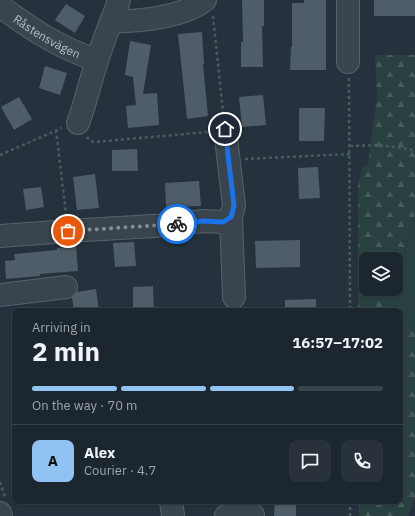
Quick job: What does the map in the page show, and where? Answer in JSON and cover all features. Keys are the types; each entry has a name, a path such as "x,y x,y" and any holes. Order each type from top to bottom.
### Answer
{"street":[{"name":"Råstensvägen","path":"78,122 97,60 119,0"},
{"path":"348,0 348,62"},
{"path":"112,21 128,22 167,16 202,3"},
{"name":"Råstensvägen","path":"0,6 24,24 51,41 97,60"},
{"path":"225,129 234,206 231,217 234,297"},
{"path":"0,236 170,225 203,221 223,222 231,217"},
{"path":"0,295 66,287"},
{"path":"171,504 173,516"},
{"path":"226,516 253,515"}],"path":[{"path":"0,155 56,130 78,122 80,130 89,140 94,142 218,131 225,129 213,14 202,3"},
{"path":"348,62 350,146 350,308"},
{"path":"56,130 68,231"},
{"path":"350,146 379,145 415,150"},
{"path":"228,160 350,154"},
{"path":"350,504 350,516"}],"green space":[{"path":"375,55 415,55 415,214 403,259 403,252 359,252 359,296 393,296 391,308 358,308 358,184 362,168 368,164 377,97"},
{"path":"415,214 415,327 403,324 403,308 391,308 394,296 403,296 403,261"},
{"path":"403,324 415,327 415,499 408,516 359,516 359,504 403,504"}],"building":[{"path":"242,0 264,0 264,26 262,26 263,67 241,67 241,42 243,42"},
{"path":"304,0 326,0 326,70 290,70 292,47 292,3 304,3"},
{"path":"374,0 415,0 415,16 374,16"},
{"path":"66,4 85,16 75,33 55,20"},
{"path":"202,32 203,64 208,116 187,119 178,34"},
{"path":"130,41 151,45 143,94 157,93 159,125 128,128 126,106 136,105 133,77 125,75"},
{"path":"45,66 67,73 60,95 39,88"},
{"path":"263,95 266,125 242,127 239,97"},
{"path":"19,97 32,119 14,130 1,107"},
{"path":"299,108 325,108 324,141 299,141"},
{"path":"137,149 138,171 112,171 112,150"},
{"path":"318,167 320,198 299,199 298,168"},
{"path":"95,174 99,208 77,210 73,177"},
{"path":"199,181 201,206 166,207 165,183"},
{"path":"41,187 44,207 26,210 23,189"},
{"path":"300,240 300,267 256,268 255,241"},
{"path":"134,242 136,266 115,267 113,243"},
{"path":"76,246 78,271 40,274 40,276 6,279 5,261 15,260 14,254 57,250 57,248"},
{"path":"153,286 154,308 133,308 133,287"},
{"path":"96,289 99,308 74,308 72,297 77,292"},
{"path":"316,299 316,308 285,308 285,300"},
{"path":"275,504 296,504 296,516 274,516"}],"way so far":[{"path":"68,231 177,224"}],"route":[{"path":"177,224 203,221 223,222 231,217 234,206 225,129"}]}
